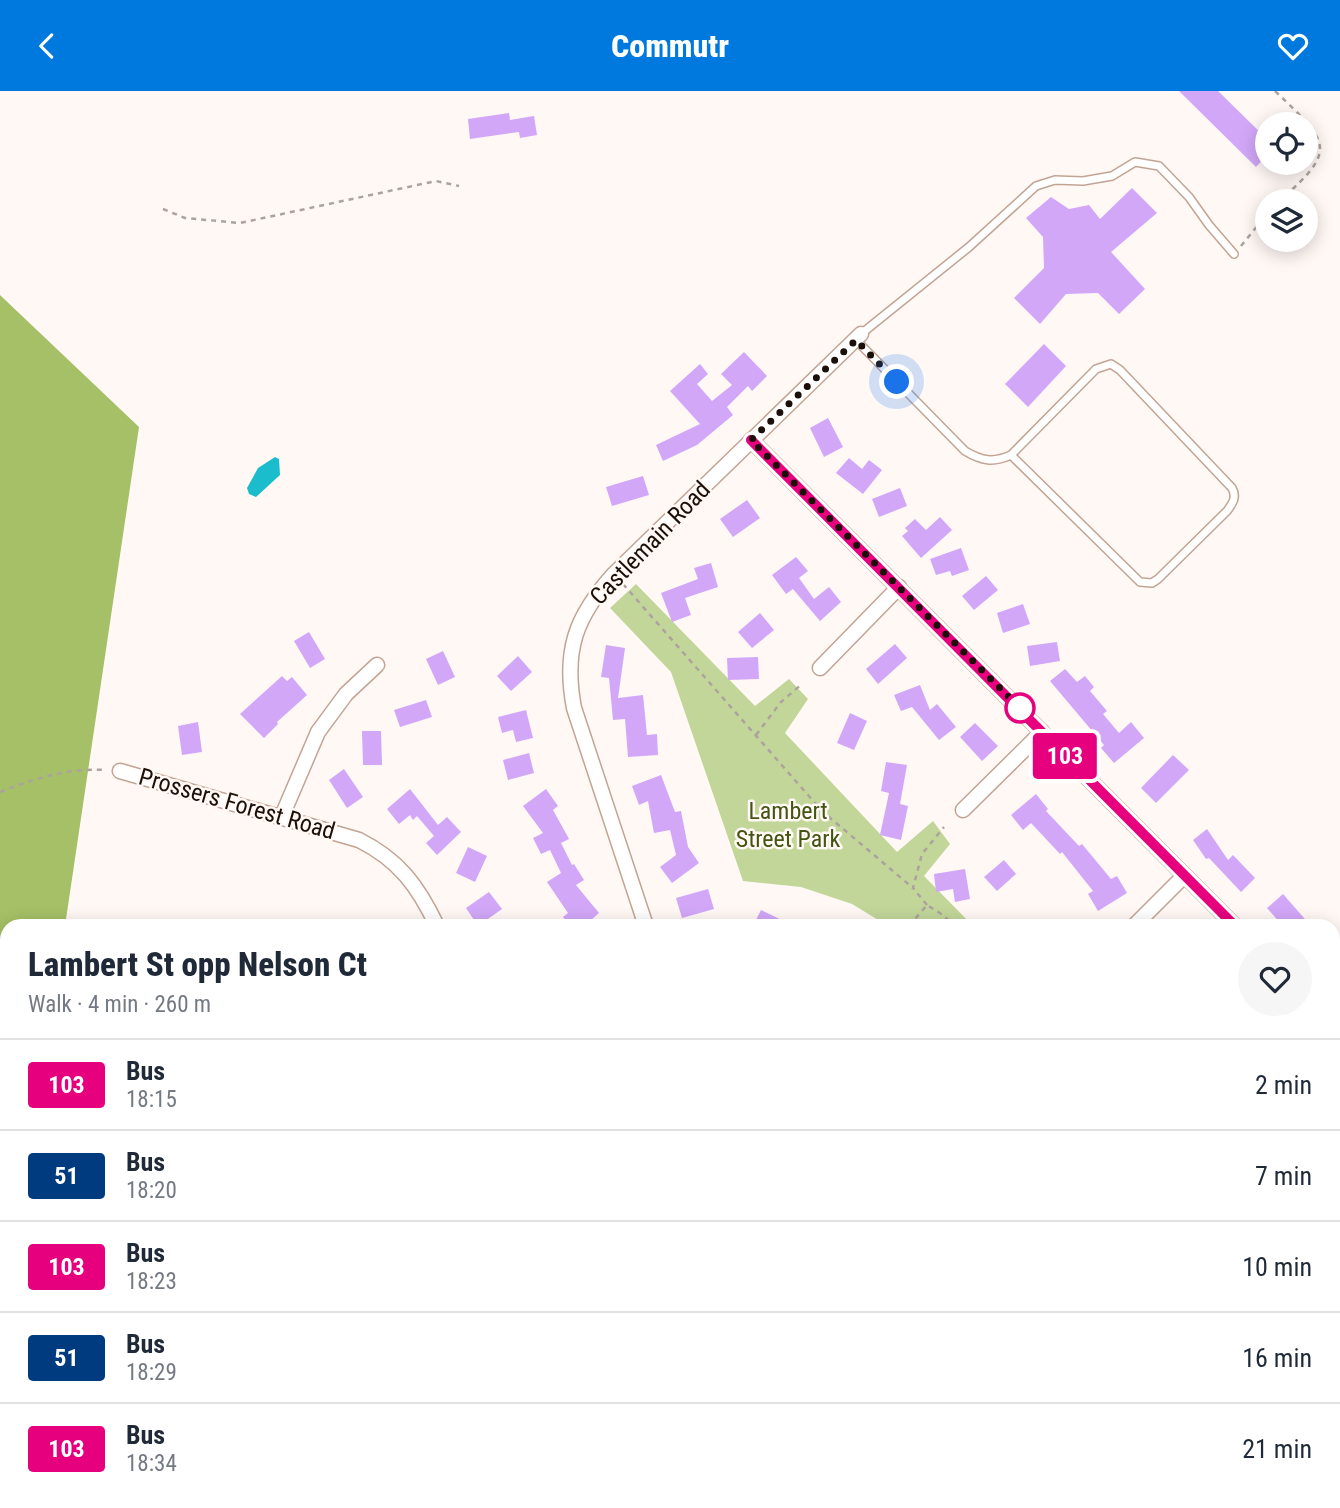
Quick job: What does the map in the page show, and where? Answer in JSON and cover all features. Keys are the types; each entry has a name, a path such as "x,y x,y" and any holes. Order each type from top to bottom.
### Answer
{"street":[{"name":"Castlemain Road","path":"644,919 574,708 568,679 579,622 594,596 858,337"},
{"path":"751,440 1228,919"},
{"path":"820,668 900,587"},
{"path":"282,816 322,726 346,694 377,665"},
{"path":"963,810 1042,732"},
{"name":"Prossers Forest Road","path":"120,771 343,834 374,848 413,882 433,919"},
{"path":"1142,919 1184,876"}],"lane":[{"path":"1011,454 1140,582 1152,583 1158,579 1227,511 1234,500 1232,488 1120,370 1111,364 1096,369 1011,454 1000,460 988,461 965,451 858,337 969,247 1036,186 1055,180 1083,181 1112,176 1135,162 1159,166 1189,197 1234,254"}],"path":[{"path":"1275,91 1309,124 1320,142 1319,160 1307,178 1294,189"},
{"path":"163,209 185,218 240,223 436,181 459,186"},
{"path":"1234,254 1255,229"},
{"path":"622,582 822,811 913,887 927,905 945,919"},
{"path":"756,735 781,702 802,684"},
{"name":"Prossers Forest Road","path":"0,792 33,779 82,769 120,771"},
{"path":"913,887 922,854 944,827"},
{"path":"915,919 927,905"}],"green space":[{"path":"0,295 139,427 66,919 0,919"},
{"name":"Lambert Street Park","path":"636,584 755,706 789,679 808,699 785,733 897,852 933,821 950,844 924,876 966,919 877,919 852,904 801,887 743,881 671,672 610,608"}],"water":[{"path":"275,457 279,459 280,475 256,497 249,494 247,488 258,468"}],"building":[{"path":"1179,91 1218,91 1255,127 1255,166"},
{"path":"509,113 510,120 534,116 537,135 520,138 519,132 470,139 468,119"},
{"path":"1132,188 1157,213 1111,252 1145,289 1119,314 1098,293 1066,294 1040,324 1014,298 1044,268 1043,237 1026,218 1051,197 1069,209 1089,205 1100,219"},
{"path":"1044,344 1066,366 1028,407 1005,384"},
{"path":"744,352 767,376 752,391 748,386 727,407 733,415 697,445 663,461 656,445 700,424 670,391 700,364 708,374 697,384 712,401 732,385 721,374"},
{"path":"828,418 843,447 824,457 810,428"},
{"path":"849,458 862,469 869,460 882,470 863,494 836,473"},
{"path":"643,476 649,495 612,506 606,487"},
{"path":"900,488 907,506 879,517 872,499"},
{"path":"747,500 760,518 733,537 720,519"},
{"path":"940,517 952,530 921,558 902,536 908,531 905,528 915,519 926,530"},
{"path":"961,548 969,570 952,576 950,571 936,575 930,559"},
{"path":"796,557 808,571 799,578 814,599 829,587 841,602 820,621 793,589 786,594 772,575"},
{"path":"711,563 718,587 685,598 691,615 672,622 661,593 698,579 694,568"},
{"path":"986,576 998,590 974,610 962,596"},
{"path":"1023,604 1030,624 1003,633 997,613"},
{"path":"760,613 774,630 752,648 738,632"},
{"path":"309,632 325,659 310,668 294,641"},
{"path":"1057,642 1060,661 1030,666 1027,646"},
{"path":"895,644 907,658 878,684 866,669"},
{"path":"606,645 625,648 618,698 643,695 647,735 657,734 658,755 628,757 625,719 613,720 609,678 601,677"},
{"path":"443,651 455,677 438,685 426,659"},
{"path":"518,656 532,672 511,691 497,676"},
{"path":"758,657 759,679 728,680 727,658"},
{"path":"1065,669 1077,682 1085,676 1094,687 1090,691 1107,711 1103,714 1119,733 1131,722 1144,738 1114,763 1101,748 1104,745 1050,681"},
{"path":"282,676 287,681 292,677 307,695 277,722 264,738 240,714"},
{"path":"920,685 930,710 937,704 956,727 939,740 912,707 901,711 894,695"},
{"path":"426,700 432,717 400,727 394,710"},
{"path":"526,710 533,738 516,742 513,730 502,733 498,717"},
{"path":"850,713 867,721 854,750 837,743"},
{"path":"198,722 202,752 182,755 178,726"},
{"path":"975,723 998,746 982,761 960,737"},
{"path":"362,731 381,731 382,765 363,765"},
{"path":"529,753 534,773 508,780 503,760"},
{"path":"1173,755 1189,770 1156,803 1141,788"},
{"path":"886,762 907,765 900,804 908,806 901,840 880,835 889,793 881,791"},
{"path":"344,769 363,797 347,808 329,780"},
{"path":"661,775 675,812 681,811 688,847 699,863 672,883 660,867 676,855 670,830 654,833 648,801 639,805 632,786"},
{"path":"410,789 438,825 447,817 461,832 437,855 426,843 434,836 417,816 413,820 410,815 399,824 387,809"},
{"path":"546,789 558,806 553,810 569,839 561,843 572,865 574,864 584,880 576,885 599,913 592,919 563,917 568,913 547,882 561,873 550,850 541,854 533,838 543,833 523,806"},
{"path":"1036,794 1048,809 1046,811 1079,846 1082,844 1111,879 1117,876 1127,893 1098,911 1088,894 1093,891 1062,852 1060,854 1031,823 1023,830 1011,815"},
{"path":"1207,829 1228,860 1233,855 1255,878 1241,892 1209,858 1206,859 1193,840"},
{"path":"468,847 487,856 475,882 456,873"},
{"path":"1004,860 1016,874 997,891 984,877"},
{"path":"965,869 970,899 955,902 953,889 936,892 934,874"},
{"path":"708,889 714,909 682,918 676,898"},
{"path":"489,892 502,909 488,919 473,919 466,908"},
{"path":"1283,894 1305,919 1277,919 1267,908"},
{"path":"761,910 780,919 756,919"}],"bus line":[{"name":"103","path":"751,440 1228,919"}],"route":[{"path":"897,382 856,340 751,440 1020,708"}]}
